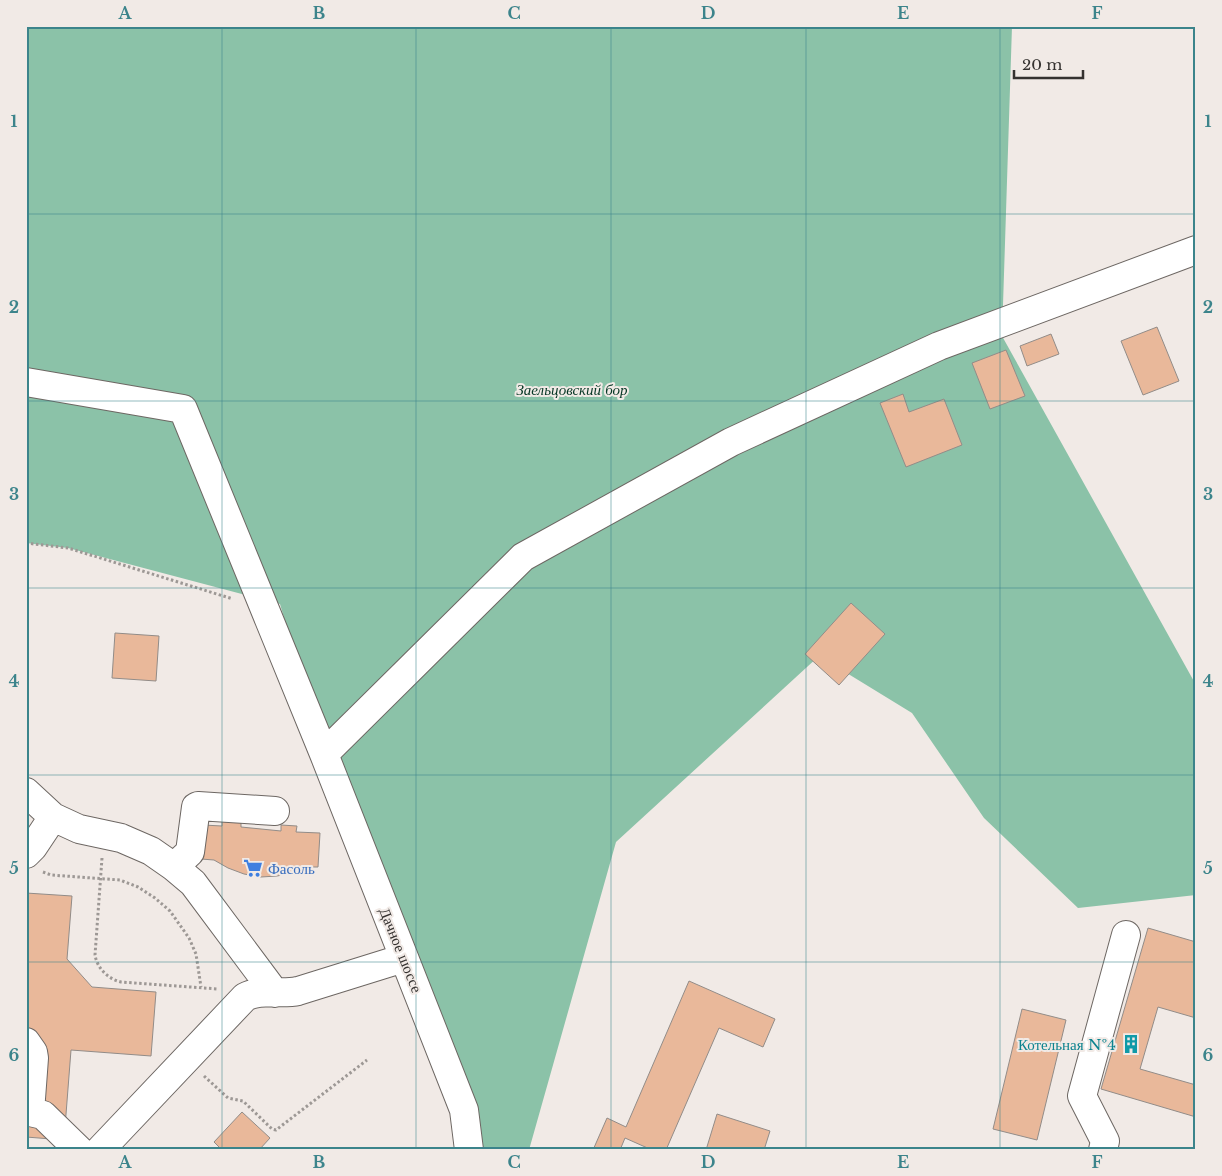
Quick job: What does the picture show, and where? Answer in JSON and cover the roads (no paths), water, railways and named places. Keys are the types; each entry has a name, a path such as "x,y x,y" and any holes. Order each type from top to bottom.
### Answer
{"street":[{"path":"324,754 523,557 731,442 939,346 1196,250"},
{"name":"Дачное шоссе","path":"26,382 183,409 324,754 464,1110 469,1150"},
{"path":"26,792 54,817 79,828 121,838 151,851 174,867 193,883 275,993"},
{"path":"174,867 190,852 196,807 275,811"},
{"path":"33,862 33,847 54,817"},
{"path":"1103,1150 1105,1141 1082,1096 1126,935"},
{"path":"100,1150 245,997 252,993 260,992 298,991 404,958"},
{"path":"26,1042 33,1052 34,1058 28,1112 44,1115 79,1150"}],"place":[{"name":"Фасоль","path":"253,868"},
{"name":"Котельная №4","path":"1131,1044"}],"park label":[{"name":"Заельцовский бор","path":"572,389"}]}
